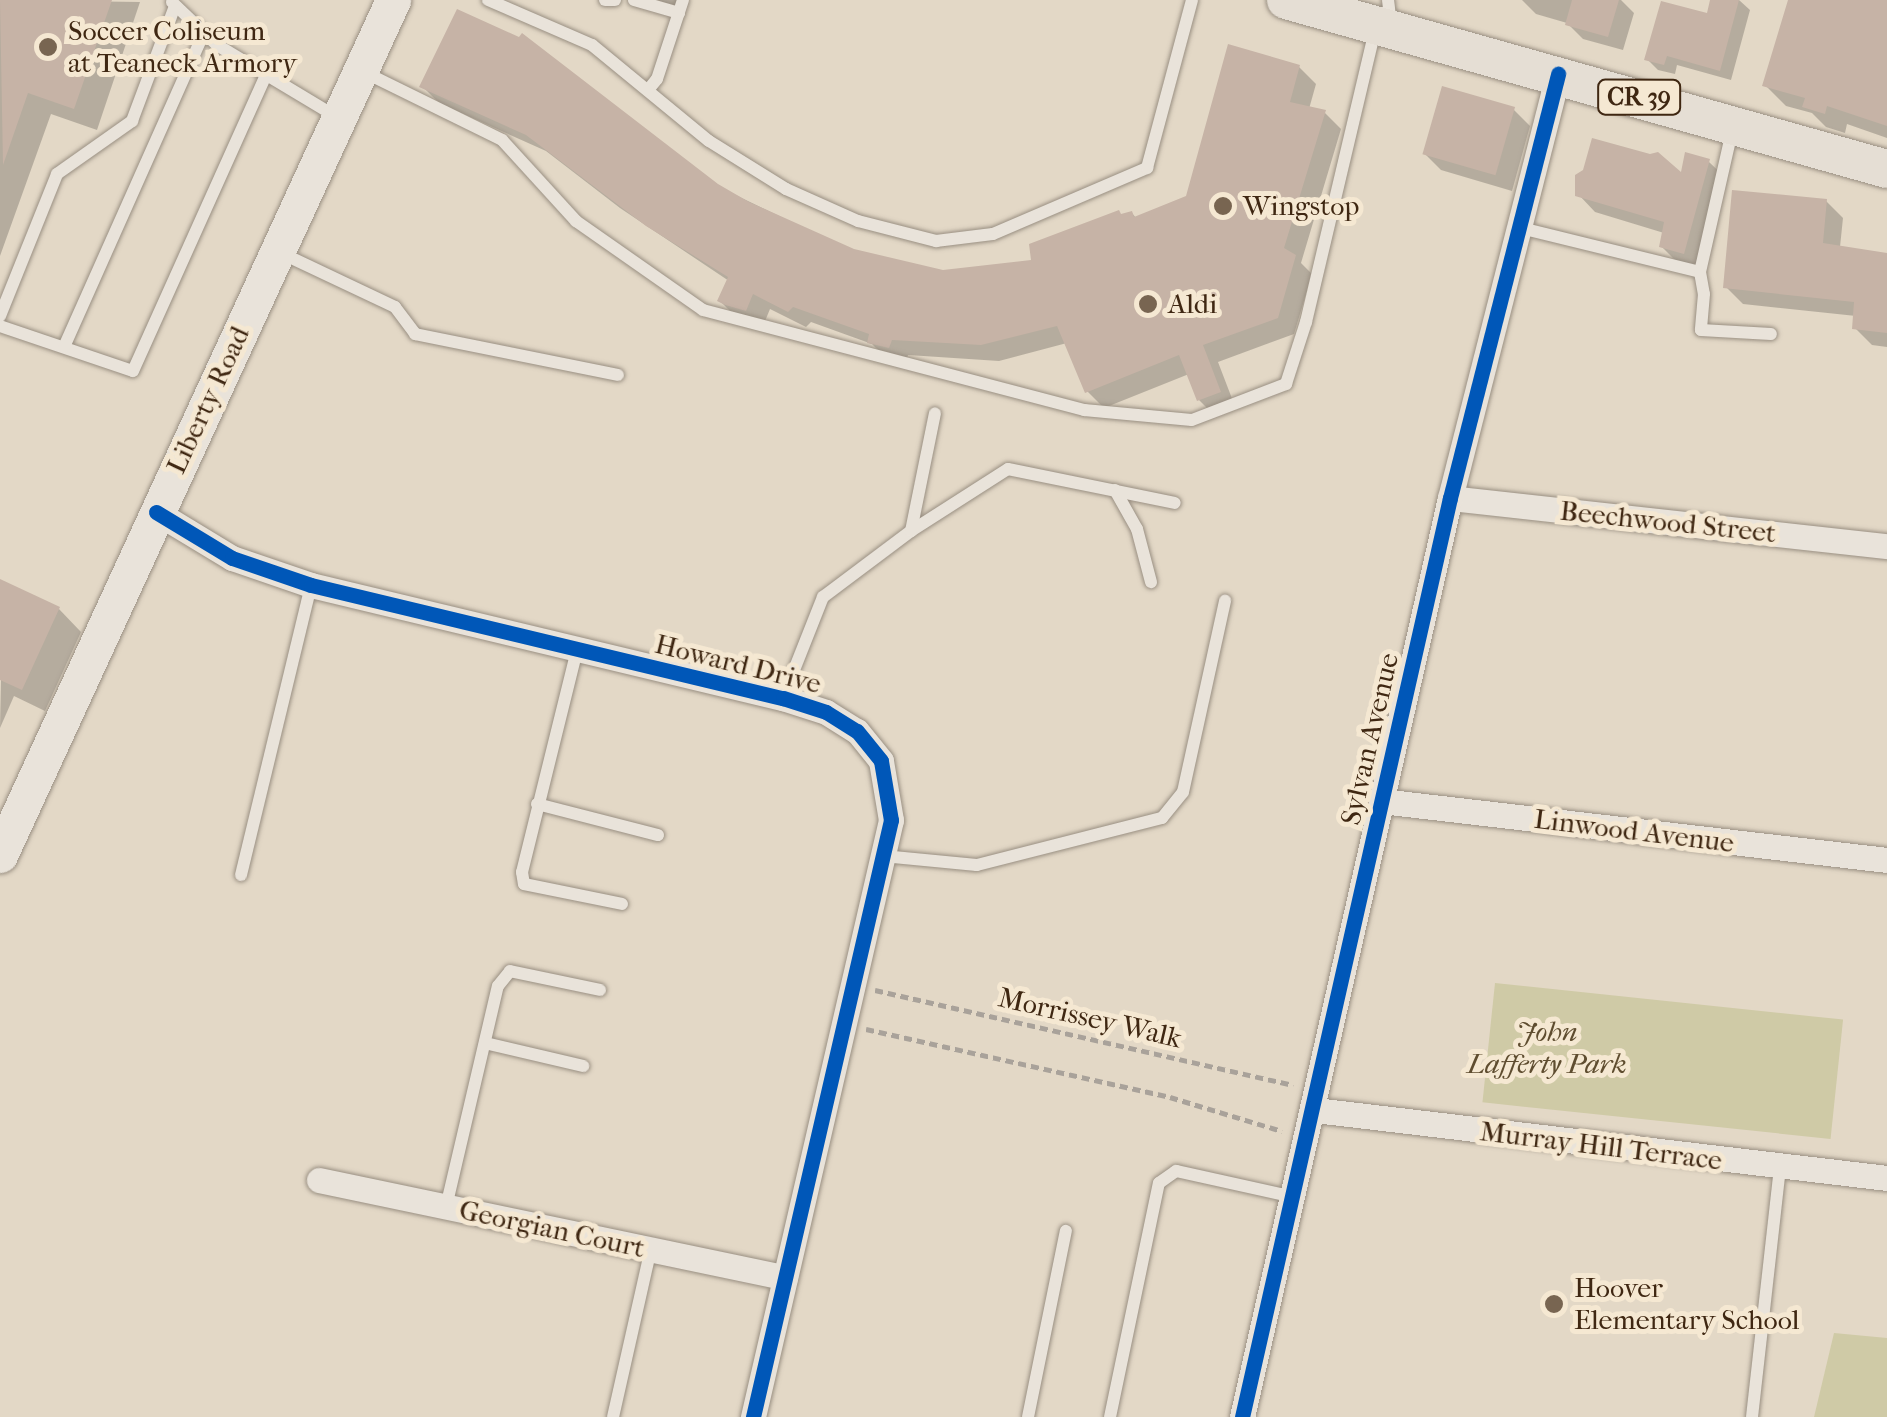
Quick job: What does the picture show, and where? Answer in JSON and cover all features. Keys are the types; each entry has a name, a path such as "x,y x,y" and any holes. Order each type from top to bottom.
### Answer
{"main road":[{"name":"Liberty Road","path":"0,855 393,0"},
{"name":"CR 39","path":"1286,0 1385,18 1558,74 1887,170"}],"street":[{"name":"Sylvan Avenue","path":"1242,1417 1317,1100 1450,498 1558,74"},
{"name":"Beechwood Street","path":"1450,498 1887,546"},
{"name":"Howard Drive","path":"156,512 232,558 311,585 784,698 826,712 857,731 881,761 891,820 753,1417"},
{"name":"Linwood Avenue","path":"1381,801 1887,860"},
{"name":"Murray Hill Terrace","path":"1317,1100 1780,1168 1887,1178"},
{"name":"Georgian Court","path":"319,1180 786,1277"}],"lane":[{"path":"605,0 615,0"},
{"path":"634,0 681,6 657,79 648,90"},
{"path":"491,1 592,44 709,141 786,189 895,232 963,240 993,234 1147,168 1192,0"},
{"path":"0,316 57,174 132,121 173,3 203,35 265,77 340,119"},
{"path":"361,71 502,140 576,222 703,310 1084,410 1192,420 1286,384 1306,322 1385,18"},
{"path":"64,347 203,35"},
{"path":"0,326 132,371 265,77"},
{"path":"1734,124 1700,272 1704,294 1701,330 1771,334"},
{"path":"1517,227 1700,272"},
{"path":"276,250 395,307 414,334 618,374"},
{"path":"911,531 934,413"},
{"path":"784,698 823,597 911,531 1008,469 1175,502"},
{"path":"1114,490 1137,530 1152,582"},
{"path":"241,875 311,585"},
{"path":"883,856 977,865 1162,818 1183,792 1225,601"},
{"path":"577,650 537,804 522,872 524,884 622,904"},
{"path":"537,804 658,834"},
{"path":"446,1207 498,986 510,971 600,990"},
{"path":"484,1043 583,1066"},
{"path":"1752,1417 1780,1168"},
{"path":"1110,1417 1159,1183 1176,1171 1294,1196"},
{"path":"1028,1417 1066,1231"},
{"path":"613,1417 650,1249"}],"path":[{"path":"844,1024 1170,1097 1308,1139"}],"green space":[{"name":"John Lafferty Park","path":"1495,983 1843,1020 1831,1139 1482,1102"},
{"path":"1834,1333 1887,1338 1887,1417 1814,1417"}],"building":[{"name":"Soccer Coliseum at Teaneck Armory","path":"0,0 112,0 74,109 28,93 3,165"},
{"path":"1572,0 1619,0 1608,37 1565,25"},
{"path":"1710,0 1739,0 1720,71 1667,56 1664,65 1644,60 1661,1 1707,13"},
{"path":"1788,0 1887,0 1887,126 1827,106 1825,114 1802,107 1805,98 1762,86"},
{"path":"457,9 519,37 522,33 718,184 749,202 854,249 943,270 1031,260 1029,244 1119,210 1121,214 1132,211 1134,217 1186,196 1228,44 1300,65 1290,102 1326,110 1284,248 1296,255 1278,318 1203,345 1221,392 1197,401 1179,355 1085,393 1057,326 981,345 892,340 889,348 867,343 869,334 793,307 788,312 753,294 746,311 725,305 717,301 728,277 646,226 526,135 419,87"},
{"path":"1442,86 1515,107 1495,175 1422,154"},
{"path":"1592,138 1650,154 1658,152 1681,172 1685,152 1710,159 1684,254 1659,247 1664,222 1575,196 1575,175 1583,170"},
{"path":"1732,190 1827,199 1823,243 1887,253 1887,333 1852,329 1854,302 1723,288"},
{"path":"0,579 60,607 22,690 0,680"}],"cycle path":[{"path":"1242,1417 1450,498 1558,74"},
{"path":"156,512 232,558 311,585 783,698 826,712 857,731 881,761 891,820 753,1417"}],"place":[{"name":"Soccer Coliseum at Teaneck Armory","path":"48,47"},
{"name":"Wingstop","path":"1223,206"},
{"name":"Aldi","path":"1148,304"},
{"name":"Hoover Elementary School","path":"1554,1304"}]}
